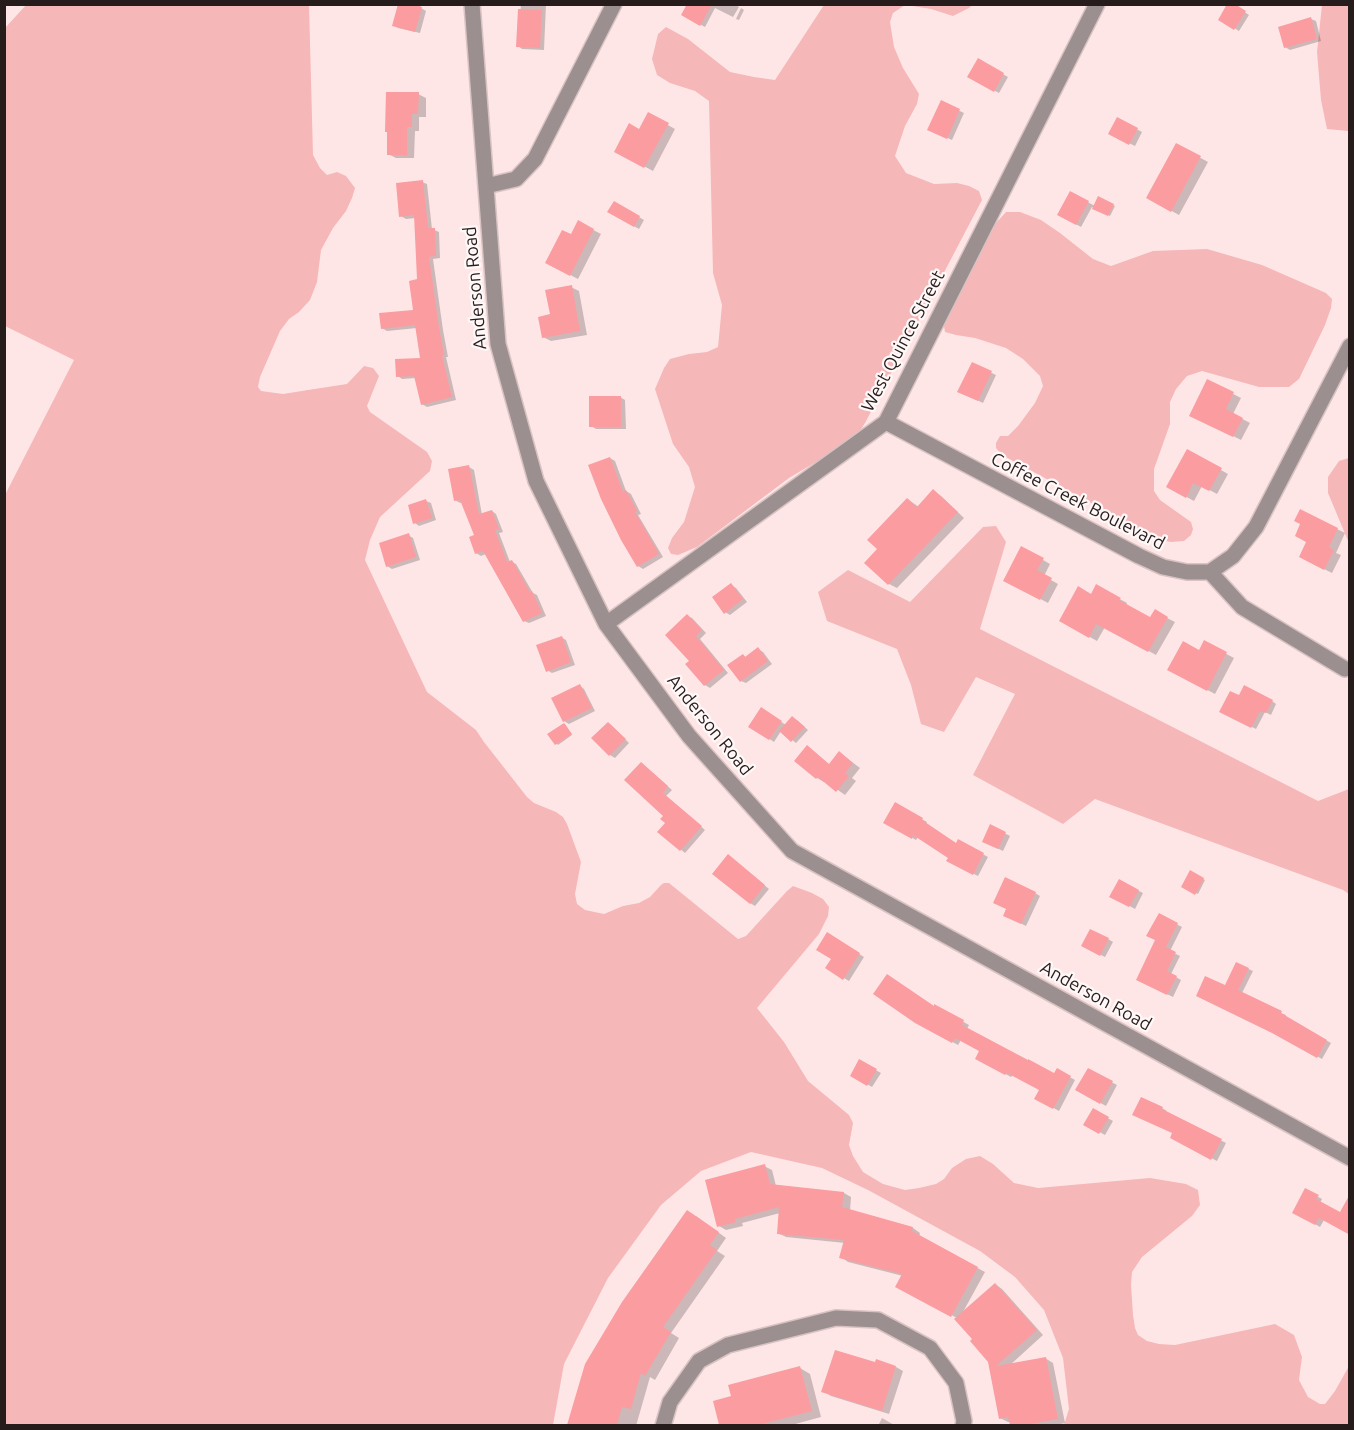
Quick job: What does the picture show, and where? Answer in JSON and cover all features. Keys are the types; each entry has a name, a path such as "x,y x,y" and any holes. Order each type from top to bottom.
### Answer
{"street":[{"name":"Anderson Road","path":"472,4 498,344 536,481 606,624 689,736 792,851 1350,1158"},
{"path":"486,186 516,179 535,159 614,4"},
{"name":"West Quince Street","path":"606,624 886,422 1097,4"},
{"path":"1345,669 1242,607 1210,572 1233,556 1256,527 1350,346"},
{"name":"Coffee Creek Boulevard","path":"886,422 1139,556 1163,567 1187,572 1210,572"},
{"path":"663,1425 670,1402 699,1361 728,1345 836,1318 878,1320 930,1348 956,1383 963,1425"}],"shaded area":[{"path":"27,4 309,5 313,155 327,175 337,172 346,176 355,188 346,211 321,250 317,282 310,300 289,319 280,331 258,387 261,391 283,394 347,384 364,366 373,368 379,376 367,406 370,412 427,452 432,461 430,471 380,517 370,540 365,560 427,692 476,730 527,797 534,803 563,817 581,862 575,894 577,904 585,910 604,914 623,906 639,903 650,897 664,883 669,883 738,939 746,936 793,886 823,899 829,907 828,916 819,934 757,1008 784,1042 808,1081 849,1115 853,1123 849,1145 863,1172 883,1184 905,1190 936,1184 944,1179 952,1168 966,1159 980,1156 993,1164 1014,1183 1038,1188 1150,1178 1186,1184 1198,1190 1200,1205 1192,1216 1142,1257 1132,1272 1133,1315 1138,1335 1147,1341 1175,1345 1275,1324 1294,1335 1302,1357 1299,1380 1308,1397 1320,1404 1325,1404 1335,1391 1349,1366 1349,1425 1064,1425 1069,1409 1063,1358 1044,1310 1015,1277 980,1251 868,1190 822,1168 751,1152 701,1171 661,1205 608,1278 564,1364 553,1425 5,1425 5,495 74,360 5,326 5,28"},
{"path":"824,5 905,5 893,13 890,22 894,47 903,68 919,94 895,156 906,173 934,184 957,183 969,186 979,191 982,200 858,434 789,478 697,547 678,555 671,554 668,548 672,538 684,522 695,487 689,467 673,444 655,389 670,359 707,352 718,347 722,305 713,273 709,101 695,91 670,83 657,75 652,59 658,34 666,27 688,39 730,72 775,80"},
{"path":"906,5 972,5 953,16 931,9"},
{"path":"1322,5 1349,5 1348,131 1327,129 1321,100 1317,52"},
{"path":"1006,212 1020,212 1041,220 1093,259 1111,266 1153,251 1207,249 1262,265 1326,293 1332,299 1325,325 1299,379 1289,387 1259,387 1202,371 1187,376 1176,389 1170,402 1170,424 1154,469 1154,491 1160,500 1191,522 1193,529 1191,535 1184,541 1160,540 1002,455 996,448 1000,436 1008,436 1035,403 1043,386 1040,376 1023,359 1006,348 975,338 945,332 944,326 995,224"},
{"path":"1350,458 1349,543 1328,493 1328,477 1339,461"},
{"path":"996,526 1006,542 980,629 1318,801 1349,789 1349,894 1095,799 1063,824 973,775 1015,694 976,677 944,732 921,724 911,685 897,649 827,621 818,592 848,570 910,602 983,527"}],"building":[{"path":"398,4 413,4 422,7 415,32 392,26"},
{"path":"687,4 712,4 700,26 681,15"},
{"path":"1227,4 1235,4 1246,11 1234,30 1218,20"},
{"path":"518,9 542,10 540,48 516,47"},
{"path":"1311,17 1317,39 1284,48 1278,27"},
{"path":"978,58 1004,73 994,92 967,77"},
{"path":"386,92 419,92 418,114 412,114 412,127 407,127 407,155 387,155"},
{"path":"941,100 960,109 947,139 927,130"},
{"path":"648,112 669,123 644,168 614,152 629,123 639,129"},
{"path":"1117,117 1138,128 1129,145 1108,134"},
{"path":"1176,143 1201,156 1171,212 1146,198"},
{"path":"423,180 428,228 435,228 436,256 429,257 444,355 442,355 452,397 421,405 414,376 396,377 395,359 420,358 415,325 381,329 379,313 413,310 409,281 417,279 414,215 399,217 396,183"},
{"path":"1070,191 1089,201 1076,225 1057,215"},
{"path":"1098,196 1114,204 1108,216 1092,209"},
{"path":"614,201 640,216 634,227 607,212"},
{"path":"578,220 594,229 570,276 545,263 562,230 571,234"},
{"path":"572,285 580,331 542,338 538,317 550,314 545,290"},
{"path":"972,362 992,371 978,401 957,392"},
{"path":"1207,379 1234,392 1226,409 1243,418 1233,437 1189,416"},
{"path":"589,396 621,396 621,427 589,427"},
{"path":"1187,449 1222,468 1209,491 1193,483 1186,498 1166,487"},
{"path":"610,457 623,492 626,490 637,511 635,512 659,554 637,567 601,499 588,465"},
{"path":"469,465 479,514 492,510 499,529 495,530 507,562 512,560 530,592 532,591 542,613 523,622 483,551 475,554 469,537 474,535 460,500 454,501 448,469"},
{"path":"933,489 958,512 888,585 864,563 877,549 867,540 907,498 917,507"},
{"path":"426,499 432,518 413,524 408,505"},
{"path":"1300,509 1338,528 1329,547 1334,550 1324,570 1299,557 1306,542 1295,536 1300,524 1294,521"},
{"path":"409,533 416,557 386,567 379,543"},
{"path":"1021,546 1044,558 1037,570 1052,578 1040,600 1003,581"},
{"path":"731,583 743,599 724,614 712,597"},
{"path":"1096,584 1150,617 1155,609 1168,617 1148,652 1096,624 1089,638 1059,621 1078,586 1091,594"},
{"path":"687,614 702,630 696,636 724,670 704,686 685,664 689,661 665,635"},
{"path":"562,636 571,662 546,672 536,645"},
{"path":"1204,640 1227,652 1207,691 1167,670 1183,641 1199,650"},
{"path":"758,647 768,661 740,682 727,665 743,654 745,657"},
{"path":"580,684 592,708 563,722 551,698"},
{"path":"1244,685 1273,700 1266,713 1260,711 1251,728 1219,712 1230,691 1239,695"},
{"path":"761,707 782,721 769,740 748,727"},
{"path":"792,716 805,727 791,742 779,731"},
{"path":"608,722 626,739 609,756 591,738"},
{"path":"564,723 572,734 555,745 547,734"},
{"path":"807,745 829,764 839,751 853,763 845,773 849,776 836,792 794,761"},
{"path":"641,762 668,786 663,793 702,826 680,851 657,832 665,823 660,819 663,816 624,780"},
{"path":"895,802 923,818 922,820 956,843 958,839 984,853 973,875 946,861 948,858 913,835 912,839 883,823"},
{"path":"990,824 1006,832 998,849 982,842"},
{"path":"728,854 765,885 750,904 712,874"},
{"path":"1190,870 1204,878 1195,895 1181,887"},
{"path":"1005,877 1036,892 1021,924 1003,916 1006,909 993,903"},
{"path":"1119,879 1139,890 1129,907 1109,897"},
{"path":"1159,913 1178,923 1166,947 1176,952 1167,971 1177,976 1167,995 1136,980 1155,940 1146,936"},
{"path":"1090,929 1109,938 1100,956 1081,946"},
{"path":"827,932 860,953 843,980 825,968 831,959 816,950"},
{"path":"1236,962 1249,968 1238,990 1282,1011 1281,1013 1327,1040 1317,1058 1196,996 1205,976 1225,985"},
{"path":"887,974 934,1006 934,1004 964,1020 962,1025 1054,1073 1057,1068 1071,1076 1053,1109 1034,1099 1039,1090 975,1059 979,1051 955,1038 952,1043 915,1023 873,994"},
{"path":"859,1059 877,1069 867,1086 850,1076"},
{"path":"1088,1068 1113,1081 1100,1104 1075,1090"},
{"path":"1141,1097 1222,1139 1211,1160 1170,1138 1172,1133 1132,1115"},
{"path":"1093,1108 1109,1117 1099,1134 1083,1125"},
{"path":"765,1164 770,1184 844,1192 842,1207 913,1227 912,1231 978,1267 951,1317 895,1287 902,1274 839,1258 844,1240 777,1234 779,1207 735,1219 736,1222 717,1227 705,1180"},
{"path":"1305,1188 1319,1195 1316,1199 1340,1212 1350,1194 1350,1235 1319,1218 1315,1225 1292,1213"},
{"path":"687,1210 719,1232 710,1245 717,1250 663,1327 671,1332 645,1376 641,1373 631,1409 622,1407 617,1425 567,1425 585,1364 622,1302"},
{"path":"995,1283 1037,1330 996,1366 1046,1357 1058,1419 1025,1425 1010,1425 1008,1417 999,1419 988,1362 954,1319"},
{"path":"835,1350 896,1366 882,1411 821,1392"},
{"path":"800,1366 812,1411 758,1425 719,1425 713,1401 731,1396 728,1385"}]}
